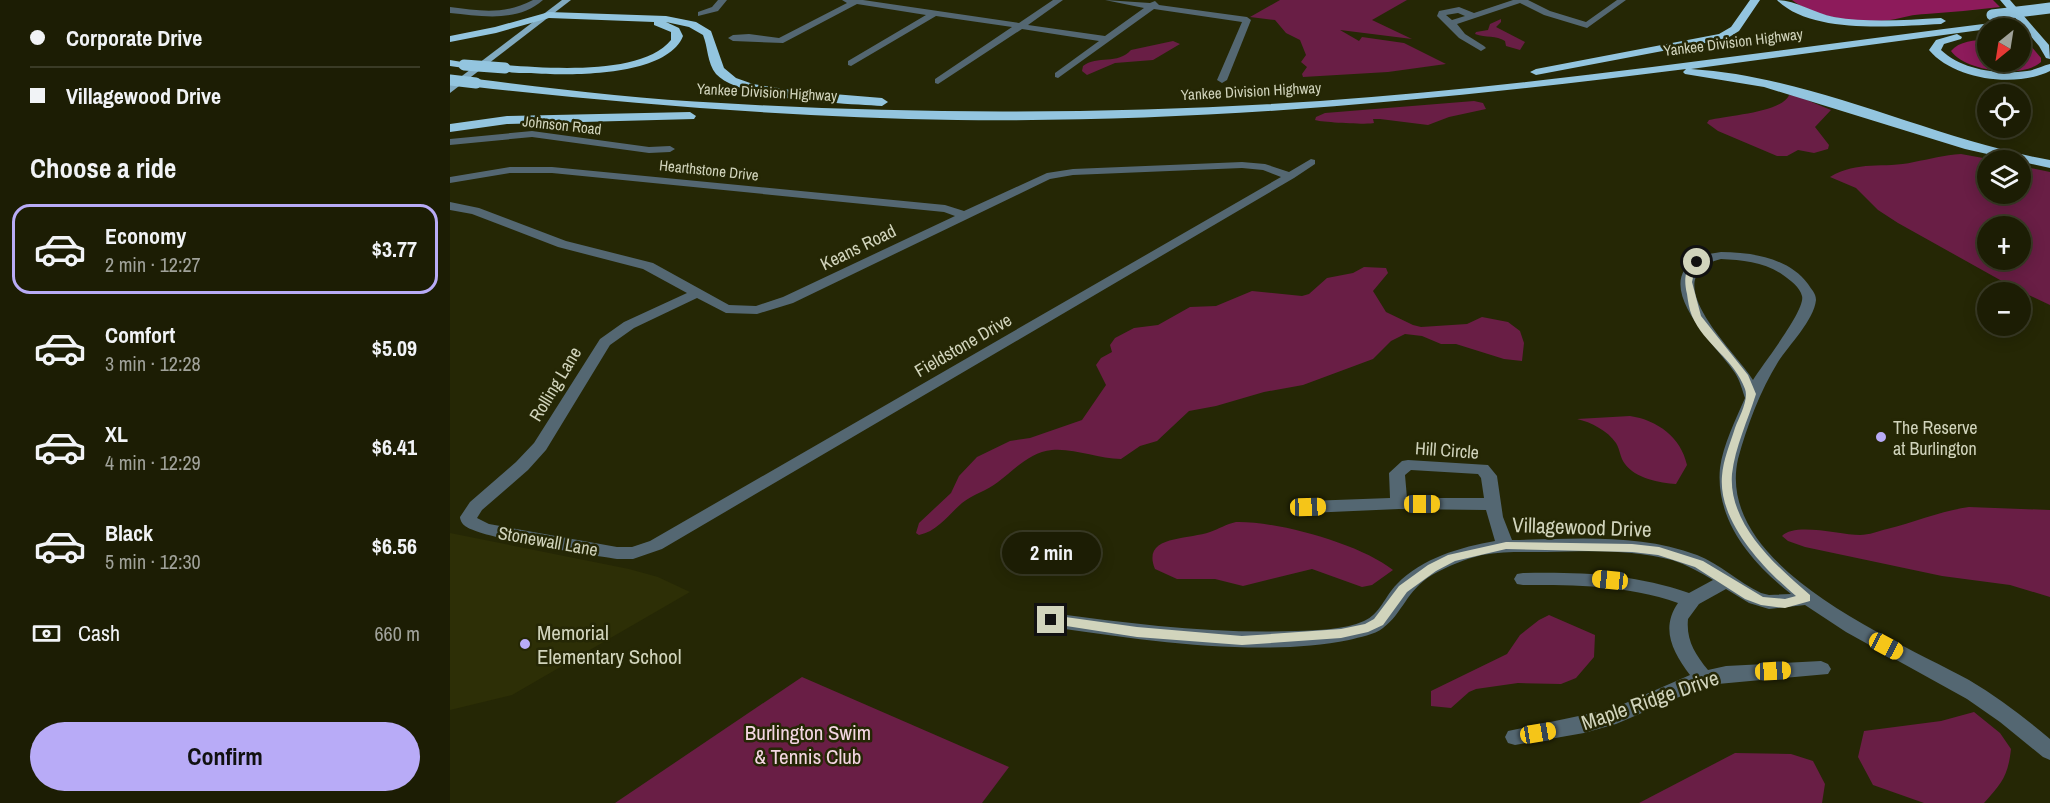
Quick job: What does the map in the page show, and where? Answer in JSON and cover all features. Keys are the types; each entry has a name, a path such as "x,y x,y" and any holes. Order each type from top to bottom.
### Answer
{"highway":[{"path":"1536,72 1722,37 1735,29 1755,0"},
{"path":"1782,0 1790,6 1809,13 1848,21 1883,23 1941,21"},
{"path":"2005,0 2048,45"},
{"path":"2016,0 2048,45 2050,56"},
{"name":"Yankee Division Highway","path":"969,103 1097,102 1263,96 1390,87 1536,72 2050,8"},
{"path":"450,39 496,30 549,15 647,17 684,22 707,33 719,69 738,83 781,92 882,102"},
{"path":"501,71 561,72 607,69 653,57 670,48 678,38 673,28 660,23 608,19 559,20 524,34"},
{"name":"Yankee Division Highway","path":"2031,22 2050,19"},
{"name":"Yankee Division Highway","path":"450,80 470,86 771,110 947,109 1099,114 1263,107 1432,95 1977,30"},
{"path":"1977,32 1941,41 1936,45 1936,51 1952,63 1977,70"},
{"name":"Yankee Division Highway","path":"457,66 682,92 882,102 947,109"},
{"path":"1986,72 2023,75 2050,67"},
{"path":"1561,80 1676,72 1746,78 1784,87 1992,152 2050,164"},
{"path":"450,88 470,86"},
{"path":"450,128 499,121 588,117 947,109"}],"main road":[{"path":"450,88 567,0"}],"street":[{"path":"450,10 507,14 519,12 539,0"},
{"path":"701,14 715,9 723,0"},
{"path":"733,38 751,37 778,41 853,0 1107,39"},
{"path":"938,81 1059,0"},
{"path":"1109,0 1156,3 1246,20 1222,80"},
{"path":"1481,48 1462,36 1450,23 1521,0 1547,13 1587,25 1622,0"},
{"path":"1058,75 1156,3"},
{"path":"851,63 935,13"},
{"name":"Johnson Road","path":"450,142 532,134 649,150 670,149"},
{"name":"Fieldstone Drive","path":"630,554 672,538 1311,162"},
{"name":"Keans Road","path":"450,206 475,211 562,244 648,266 720,307 732,310 757,310 773,306 1043,178 1064,172 1242,165 1265,167 1290,176"},
{"name":"Hearthstone Drive","path":"450,180 510,170 552,170 945,209 965,214"},
{"path":"1752,398 1745,377 1708,334 1697,316 1688,282 1691,268 1697,262 1736,255 1764,259 1787,270 1801,282 1808,292 1809,303 1784,345 1770,363 1752,398 1730,457 1727,493 1733,511 1749,540 1783,579 1806,598 1852,628 1976,694 2050,751"},
{"name":"Rolling Lane","path":"468,520 476,506 522,466 540,446 605,342 629,324 696,294"},
{"name":"Hill Circle","path":"1399,504 1396,473 1408,465 1482,469 1490,476 1492,504 1506,546"},
{"path":"1308,507 1492,504"},
{"name":"Stonewall Lane","path":"468,520 484,529 630,554"},
{"name":"Villagewood Drive","path":"1051,620 1137,632 1242,640 1341,634 1368,628 1378,622 1403,589 1432,568 1452,558 1506,546 1632,548 1659,551 1691,561 1749,596 1766,602 1785,604 1806,598"},
{"path":"1523,579 1590,578 1630,582 1691,600"},
{"path":"1704,678 1688,661 1680,645 1677,630 1680,616 1691,600 1726,581"},
{"name":"Maple Ridge Drive","path":"1515,737 1584,725 1616,716 1704,678 1726,674 1821,669"}],"shaded area":[{"path":"1792,0 1993,0 2000,7 1865,21 1813,12"},
{"path":"1977,41 1977,67 1958,58 1951,51 1963,43"},
{"path":"2031,46 2041,58 2041,62 2032,67"},
{"name":"Memorial Elementary School","path":"450,533 629,569 658,577 690,592 512,695 450,710"}],"green space":[{"path":"1280,0 1407,0 1372,20 1412,39 1340,30 1359,41 1362,37 1404,43 1446,64 1388,72 1303,77 1302,74 1307,67 1301,62 1306,55 1300,40 1286,33 1275,20 1250,17"},
{"path":"1501,19 1496,27 1525,42 1520,50 1506,46 1502,39 1475,34 1488,30 1490,24"},
{"path":"1173,41 1180,44 1153,60 1115,63 1087,75 1082,71 1083,66 1095,61 1114,59 1126,55 1131,50"},
{"path":"1789,95 1831,110 1815,127 1829,145 1828,149 1814,153 1798,150 1787,156 1777,156 1718,131 1707,123 1709,120 1776,106 1785,101"},
{"path":"1474,101 1483,103 1486,109 1449,117 1428,125 1380,119 1373,119 1374,123 1363,124 1315,120 1316,117 1325,113"},
{"path":"1961,154 1977,157 1977,204 2031,204 2031,168 2050,172 2050,305 2031,296 2031,282 2004,282 1982,270 2031,270 2031,216 1977,216 1977,267 1878,210 1856,188 1830,177 1851,168 1903,164"},
{"path":"1364,267 1386,268 1388,273 1373,291 1386,312 1421,327 1467,324 1482,317 1508,322 1520,331 1524,343 1522,361 1504,359 1456,344 1441,344 1422,336 1405,334 1391,341 1373,359 1303,385 1264,392 1189,411 1157,441 1140,446 1121,459 1061,450 1044,451 1023,462 994,485 966,500 932,530 919,535 916,533 919,523 951,493 959,476 977,457 1010,441 1030,438 1082,420 1106,385 1096,365 1101,358 1112,352 1110,345 1115,338 1134,328 1158,325 1190,307 1216,306 1252,291 1302,296 1309,294 1327,278 1353,273"},
{"path":"1630,416 1658,426 1666,431 1679,446 1687,465 1676,484 1655,481 1635,473 1623,462 1613,439 1588,422 1577,419"},
{"path":"1969,507 2050,510 2050,597 2010,585 1942,576 1805,547 1788,541 1782,536 1797,530 1867,534"},
{"path":"1236,522 1274,525 1318,536 1360,551 1393,570 1372,585 1362,587 1312,569 1243,586 1215,579 1177,579 1155,569 1152,558 1160,544 1210,532"},
{"path":"1549,615 1595,635 1594,657 1576,678 1561,684 1518,683 1476,689 1469,692 1451,708 1431,706 1431,691 1507,654 1520,635"},
{"name":"Burlington Swim & Tennis Club","path":"802,677 1009,767 982,803 615,803"},
{"path":"1974,712 2000,733 2011,749 2003,779 1984,803 1924,803 1873,785 1858,757 1864,731 1941,721"},
{"path":"1735,753 1791,754 1813,761 1825,784 1822,803 1639,803"}],"place":[{"name":"The Reserve at Burlington","path":"1881,437"},
{"name":"Memorial Elementary School","path":"525,644"}],"route":[{"path":"1051,620 1137,632 1242,640 1341,634 1368,628 1378,622 1403,589 1432,568 1452,558 1506,546 1632,548 1659,551 1699,564 1749,596 1761,601 1785,604 1806,598 1783,579 1760,555 1741,527 1727,493 1730,457 1752,398 1745,377 1708,334 1697,316 1688,282 1689,272 1697,262"}]}
